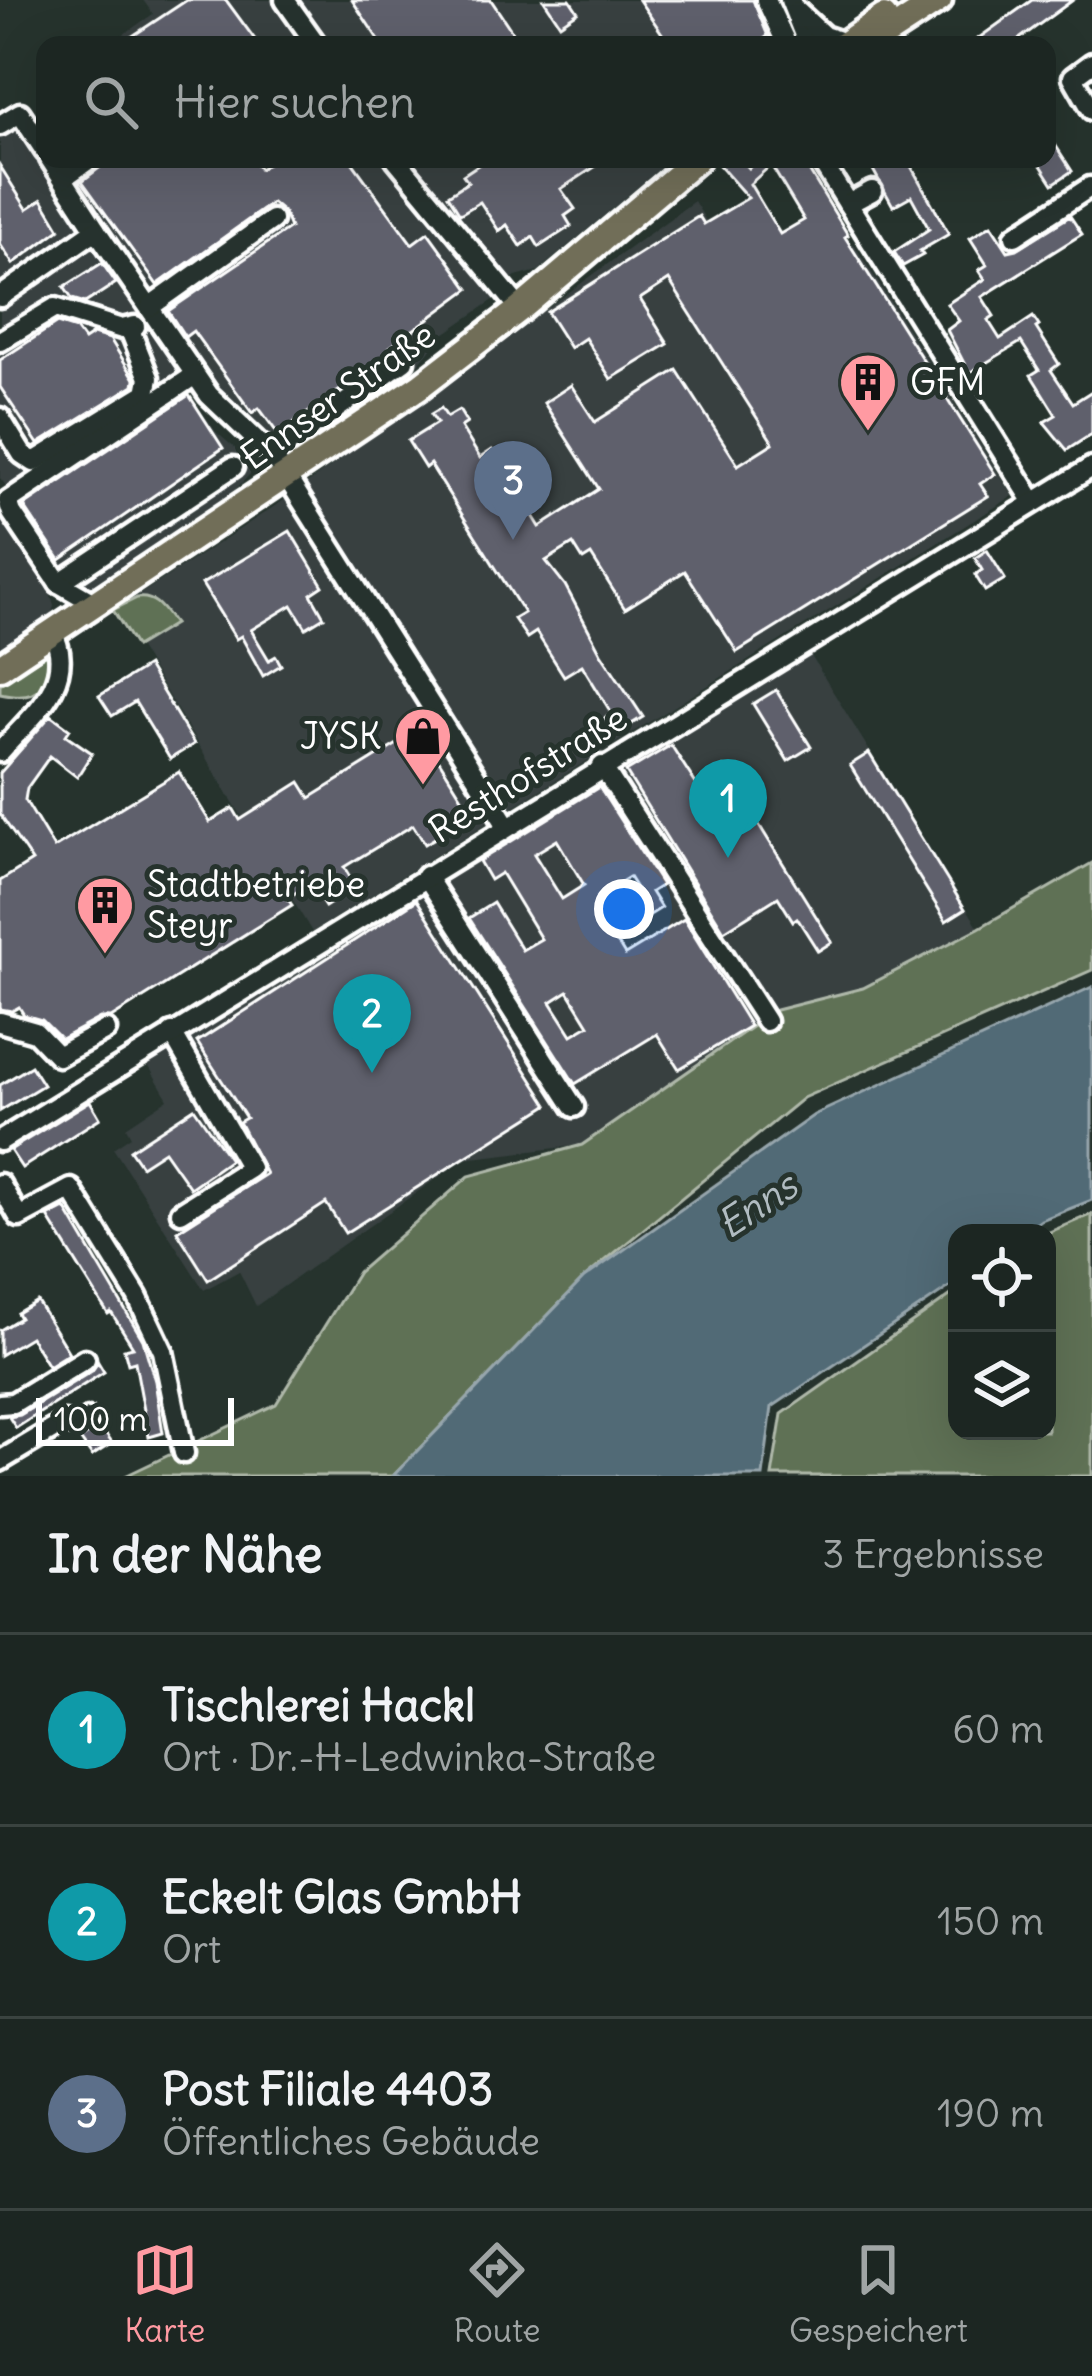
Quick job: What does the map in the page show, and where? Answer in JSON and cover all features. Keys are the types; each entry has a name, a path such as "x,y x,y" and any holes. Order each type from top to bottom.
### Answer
{"main road":[{"path":"863,36 911,0"},
{"path":"868,36 940,0"},
{"name":"Ennser Straße","path":"0,667 95,604 279,465 406,396 520,309 686,168"}],"street":[{"path":"285,0 311,36"},
{"path":"766,0 783,36"},
{"path":"793,6 824,36"},
{"path":"793,6 805,36"},
{"path":"1092,63 1072,77 1092,110"},
{"path":"0,125 20,112 36,137"},
{"path":"56,168 221,411 279,465 507,826"},
{"path":"63,178 77,168"},
{"path":"404,168 520,309"},
{"path":"825,168 1033,501"},
{"path":"1015,236 1090,187"},
{"path":"848,205 872,191"},
{"path":"130,330 272,220"},
{"path":"2,289 96,230"},
{"path":"0,341 55,308 130,330"},
{"path":"0,418 22,454 41,461 146,393 149,378 130,330"},
{"path":"279,465 404,361"},
{"path":"95,604 59,583 4,495 195,375"},
{"path":"59,583 233,467"},
{"name":"Resthofstraße","path":"0,1141 1092,467"},
{"path":"0,752 58,681 59,583"},
{"path":"602,766 766,1021"},
{"path":"426,876 574,1107"},
{"path":"0,1022 35,1032 58,1056 106,1030"},
{"path":"172,1034 250,1168 181,1212"},
{"path":"0,1184 20,1216 71,1189 137,1295 163,1352 184,1453"},
{"path":"0,1404 13,1403 85,1359"},
{"path":"8,1476 0,1462 65,1422 77,1426 88,1419"}],"shaded area":[{"path":"143,0 278,0 304,36 121,36 153,14"},
{"path":"292,0 780,0 795,36 318,36"},
{"path":"7,113 36,157 36,168 43,168 83,228 0,284 0,117"},
{"path":"66,168 393,168 498,297 441,336 412,372 312,442 289,446 274,441 215,390"},
{"path":"419,168 660,168 538,271 512,278 468,235"},
{"path":"694,201 758,304 854,244 1013,496 312,932 116,610 290,496"},
{"path":"94,245 176,368 178,378 9,490 0,478 0,308"},
{"path":"186,390 216,432 250,461 251,473 236,489 92,587 83,588 56,567 16,508"},
{"path":"0,509 43,570 54,605 52,613 0,648"},
{"path":"806,648 979,928 863,988 776,1010 582,1145 464,1159 256,1306 239,1271 204,1290 113,1148 131,1136 126,1127 168,1099 144,1058"}],"green space":[{"path":"137,598 154,601 174,624 136,647 113,610"},
{"path":"47,654 53,670 37,690 25,695 0,693 0,684"},
{"path":"1092,863 1092,970 803,1098 584,1278 393,1476 125,1476 276,1404 358,1272 469,1176 582,1145 776,1010 863,988"},
{"path":"1092,1214 1092,1476 772,1476 782,1414 948,1297 948,1440 1056,1440 1056,1229"}],"water":[{"name":"Enns","path":"1092,987 1092,1200 1036,1224 948,1224 948,1288 772,1407 763,1476 393,1476 584,1278 814,1115"}],"building":[{"path":"187,0 226,0 252,36 133,36"},
{"path":"352,0 491,0 515,36 376,36"},
{"path":"544,0 570,0 578,12 560,24"},
{"path":"639,0 753,0 768,36 664,36"},
{"path":"1032,0 1073,0 1023,36 982,36"},
{"path":"1056,146 1072,171 1053,184 1043,168 1056,168"},
{"path":"0,166 27,209 42,199 60,229 13,264 0,244"},
{"path":"99,168 357,168 412,244 428,232 469,289 390,347 394,352 278,434 259,408 252,413 193,331 185,337 168,311 290,228 284,213 272,203 157,285 82,181"},
{"path":"474,168 593,168 561,189 575,209 565,216 571,226 539,247 533,237 521,246 507,225 499,231 480,202 460,214 448,195 468,182 463,175"},
{"name":"GFM","path":"722,168 768,168 750,184 780,234 804,220 773,168 807,168 845,237 995,474 980,484 988,496 737,652 685,571 625,609 591,555 583,560 573,544 546,561 643,717 615,734 605,718 612,714 582,665 564,676 536,632 527,638 514,619 524,613 430,464 425,468 408,441 437,423 431,414 441,408 447,417 459,410 467,423 461,427 480,458 492,450 540,527 599,489 544,403 571,385 595,422 677,370 738,465 773,443 669,280 640,299 668,344 611,379 585,338 570,348 547,312 699,216 704,224 748,198"},
{"path":"872,168 912,168 949,234 903,266 894,252 929,229 911,196 893,206"},
{"path":"1070,216 1082,234 982,297 1000,339 1033,317 1059,364 1051,370 1073,403 1092,391 1092,434 1067,450 1044,422 1056,415 1031,375 1039,370 1021,342 969,373 947,330 959,321 947,304 985,279 979,270 987,265 970,238 991,225 1008,251"},
{"path":"102,263 116,283 85,303 72,299 64,287"},
{"path":"57,323 76,329 84,340 93,334 110,339 135,379 134,385 38,444 0,387 0,360"},
{"path":"189,395 223,448 60,560 24,506"},
{"path":"290,531 323,586 311,594 324,617 306,628 292,605 251,630 269,660 276,656 281,665 263,676 241,636 236,639 202,584"},
{"path":"987,550 1005,579 985,591 975,575 982,570 975,558"},
{"path":"147,666 194,744 170,759 135,702 112,716 99,696"},
{"path":"776,690 811,747 788,761 753,704"},
{"name":"Stadtbetriebe Steyr","path":"51,715 70,729 66,735 92,753 77,777 50,756 27,788 25,800 54,848 179,772 210,822 233,808 240,820 300,782 310,798 420,730 473,815 425,844 413,825 344,867 356,887 325,907 310,884 287,898 292,905 111,1018 100,1018 61,1039 19,1007 0,1009 0,881 32,861 0,814 0,773"},
{"path":"671,745 696,784 723,767 832,942 818,951 778,897 724,931 626,772"},
{"path":"869,753 965,909 946,921 850,765"},
{"path":"599,787 662,885 651,892 661,908 637,923 630,910 644,901 629,877 597,897 602,906 597,909 625,955 684,919 750,1026 679,1069 657,1034 575,1084 469,918 493,903 522,950 541,939 501,873 490,880 479,861","holes":["557,840 584,885 562,899 534,854","568,991 589,1025 572,1035 551,1002"]},
{"path":"417,900 548,1105 345,1233 326,1203 208,1280 177,1231 266,1174 239,1122 246,1118 197,1042"},
{"path":"31,1066 43,1085 0,1111 0,1085"},
{"path":"90,1101 100,1118 22,1168 10,1150"},
{"path":"194,1108 230,1160 190,1188 164,1151 141,1166 130,1150"},
{"path":"65,1208 143,1340 163,1433 149,1437 135,1362 128,1364 124,1349 133,1347 48,1217"},
{"path":"37,1301 69,1353 48,1366 30,1337 0,1355 0,1330"},
{"path":"98,1362 104,1372 16,1428 9,1417 92,1371"},
{"path":"100,1426 112,1443 92,1456 80,1439"}],"place":[{"name":"GFM","path":"868,433"},
{"name":"Post Filiale 4403","path":"513,540"},
{"name":"JYSK","path":"423,787"},
{"name":"Tischlerei Hackl","path":"728,858"},
{"name":"Stadtbetriebe Steyr","path":"105,956"},
{"name":"Eckelt Glas GmbH","path":"372,1073"}]}
